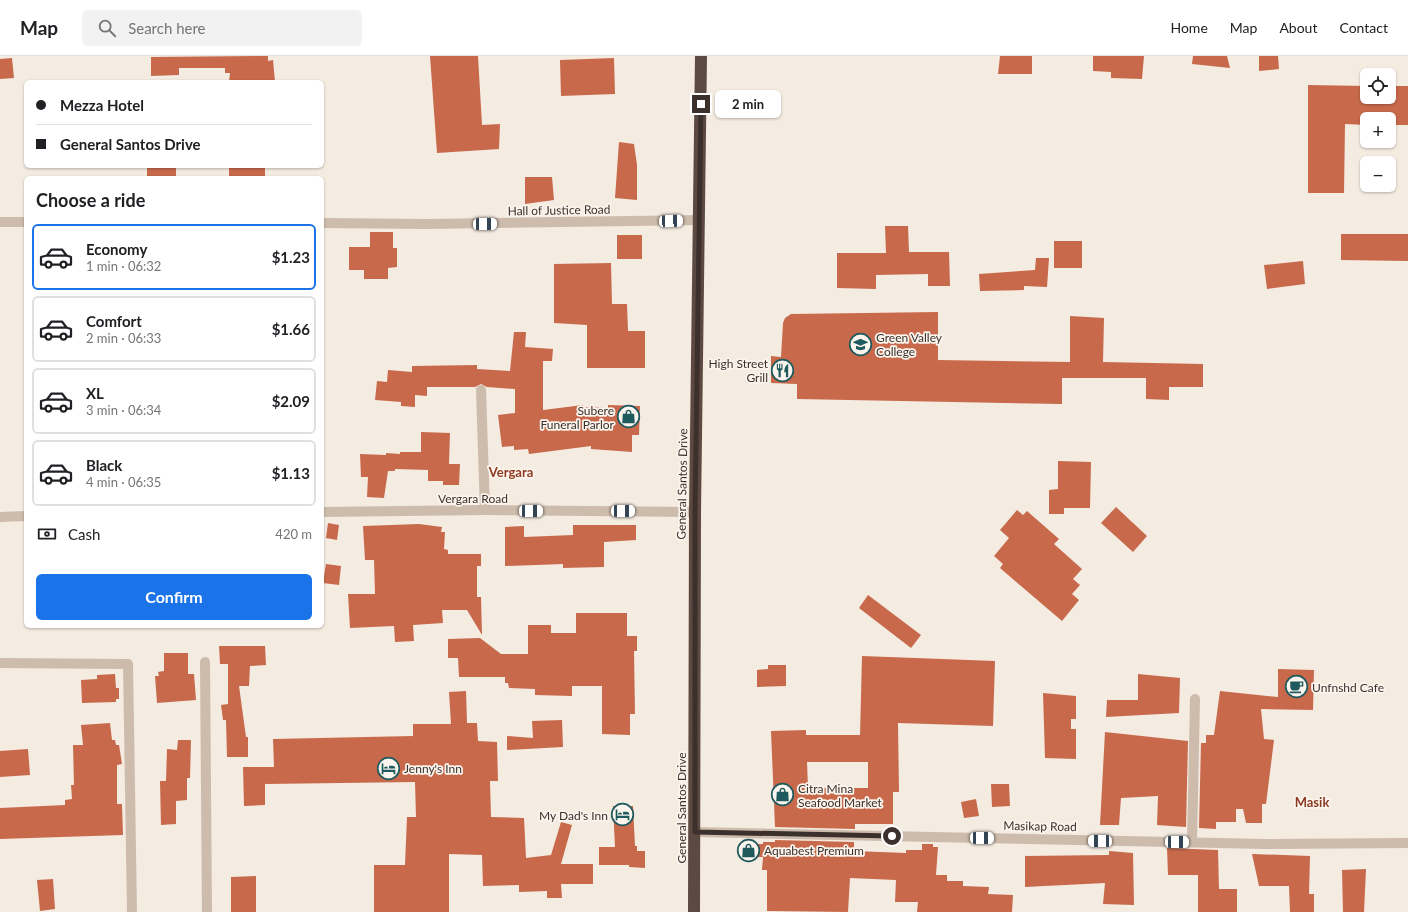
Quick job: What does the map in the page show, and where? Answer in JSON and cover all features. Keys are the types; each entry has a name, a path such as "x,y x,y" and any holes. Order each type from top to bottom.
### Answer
{"highway":[{"name":"General Santos Drive","path":"694,912 695,512 701,56"}],"street":[{"name":"Hall of Justice Road","path":"324,223 427,224 700,220"},
{"path":"0,222 24,222"},
{"path":"481,390 485,510"},
{"name":"Vergara Road","path":"324,512 485,510 695,512"},
{"path":"0,516 24,516"},
{"path":"205,662 207,912"},
{"path":"0,663 128,664 132,912"},
{"path":"1192,842 1195,699"},
{"name":"Masikap Road","path":"695,832 1192,842 1408,843"}],"building":[{"path":"268,56 268,61 273,60 275,80 229,80 230,73 225,73 225,68 179,68 179,75 151,76 151,57"},
{"path":"430,56 478,56 482,125 500,124 499,149 437,153"},
{"path":"1000,56 1032,56 1032,74 998,74"},
{"path":"1093,56 1144,56 1142,79 1111,78 1111,72 1093,71"},
{"path":"1193,56 1227,56 1230,68 1192,64"},
{"path":"1259,56 1278,56 1279,69 1259,71"},
{"path":"12,58 14,78 0,79 0,59"},
{"path":"614,58 615,94 561,96 560,60"},
{"path":"1308,85 1360,86 1360,104 1396,104 1396,86 1408,86 1408,125 1396,125 1396,112 1360,112 1360,125 1345,124 1344,193 1308,193"},
{"path":"619,142 634,144 637,165 637,200 615,198"},
{"path":"147,168 176,168 176,176 147,176"},
{"path":"229,168 265,168 265,176 229,176"},
{"path":"525,177 552,177 554,200 525,204"},
{"path":"885,226 908,226 909,252 949,252 950,286 928,286 928,274 876,275 876,289 837,288 837,253 886,253"},
{"path":"370,232 393,232 393,248 397,248 397,267 388,268 388,279 364,279 364,270 349,270 349,247 370,247"},
{"path":"1341,234 1408,234 1408,261 1341,260"},
{"path":"617,235 642,235 642,259 617,259"},
{"path":"1054,241 1082,241 1082,268 1054,268"},
{"path":"1036,258 1049,258 1047,287 1024,286 1024,290 980,291 979,274 1035,270"},
{"path":"1303,261 1305,284 1267,289 1264,265"},
{"path":"611,263 612,304 627,304 628,331 645,331 645,368 587,368 587,325 554,323 554,264"},
{"path":"938,312 938,360 1070,362 1070,316 1104,318 1103,362 1203,364 1203,387 1169,387 1169,400 1146,399 1146,378 1062,378 1062,404 797,399 797,384 771,383 771,356 781,357 783,323 785,318 791,314"},
{"path":"514,332 526,332 525,347 553,349 552,361 543,361 543,410 583,405 583,407 608,408 608,405 640,406 639,435 632,435 632,452 591,449 591,446 529,454 528,449 514,450 514,446 502,447 498,415 515,413 515,389 487,387 481,384 475,387 427,387 427,396 415,395 415,407 401,406 401,402 375,400 377,381 387,382 388,370 412,372 412,366 477,365 477,369 510,371"},
{"path":"421,432 450,433 449,464 460,464 459,485 443,485 443,481 428,481 428,470 395,469 395,471 388,471 384,498 367,497 368,477 361,477 360,454 386,455 386,453 400,454 400,452 421,452"},
{"path":"1058,461 1091,462 1090,508 1064,508 1064,514 1049,514 1049,490 1058,489"},
{"path":"1116,507 1147,536 1133,552 1101,523"},
{"path":"1017,510 1023,515 1027,511 1059,539 1054,544 1082,569 1073,579 1080,585 1072,594 1079,600 1062,621 1000,568 1003,564 994,556 1009,538 1000,530"},
{"path":"328,523 339,525 337,540 326,538"},
{"path":"419,524 442,527 441,532 445,532 444,549 448,550 448,554 481,554 481,566 477,566 477,597 481,597 482,635 467,610 442,610 443,623 413,625 414,641 395,642 394,626 350,628 348,594 375,594 374,560 365,560 363,526"},
{"path":"573,525 636,525 636,540 604,542 604,567 563,568 563,564 505,566 505,527 524,526 524,537 573,535"},
{"path":"326,564 341,566 339,585 324,583"},
{"path":"868,595 921,635 911,648 859,608"},
{"path":"576,613 627,613 627,636 637,636 637,651 634,651 635,714 630,714 630,735 602,734 602,686 572,686 572,696 535,695 535,689 509,688 508,683 505,683 505,677 459,677 458,658 448,658 448,639 480,638 501,654 528,654 528,625 551,625 551,633 576,633"},
{"path":"219,646 265,646 266,665 250,666 249,686 239,686 246,737 248,737 248,757 227,757 226,720 223,720 221,705 228,704 228,664 220,664"},
{"path":"164,653 188,653 188,674 194,674 196,700 157,703 155,676 159,676 158,672 164,671"},
{"path":"862,656 995,661 993,726 898,723 899,792 893,792 893,824 855,824 855,829 775,827 771,731 806,730 806,735 860,735","holes":["807,762 868,762 868,788 808,788"]},
{"path":"768,665 786,665 786,686 757,687 757,670 768,669"},
{"path":"1278,669 1314,670 1313,710 1261,709 1264,739 1274,740 1266,804 1262,804 1262,823 1246,823 1243,809 1236,809 1236,822 1216,822 1216,829 1199,828 1201,743 1206,743 1206,735 1214,735 1220,691 1278,697"},
{"path":"115,674 116,688 119,688 119,699 116,699 116,702 82,703 81,680 97,679 97,675"},
{"path":"1138,674 1180,678 1179,713 1106,717 1107,700 1138,700"},
{"path":"466,691 467,723 477,723 478,741 497,742 498,781 490,781 491,817 524,818 526,858 551,855 561,822 572,825 561,864 593,864 593,884 561,884 562,898 547,898 547,891 519,892 519,885 483,886 482,855 449,854 449,912 374,912 374,865 405,865 407,817 416,817 415,782 265,784 265,805 244,806 243,767 274,767 273,739 413,736 413,724 451,724 449,692"},
{"path":"1043,693 1076,696 1076,719 1071,719 1071,729 1076,729 1076,759 1045,758"},
{"path":"562,720 563,747 507,750 507,736 533,738 532,721"},
{"path":"110,723 112,740 115,740 116,745 119,745 122,764 117,765 117,804 122,804 123,835 0,839 0,808 65,805 65,800 72,799 71,785 74,785 73,745 83,745 81,725"},
{"path":"1105,732 1188,741 1186,827 1157,825 1158,796 1121,798 1119,825 1100,825"},
{"path":"178,740 191,740 190,778 187,778 187,800 176,801 176,824 161,825 160,781 166,781 167,749 177,750"},
{"path":"28,749 30,775 0,777 0,751"},
{"path":"991,784 1009,784 1010,806 992,807"},
{"path":"976,799 979,816 964,818 961,802"},
{"path":"613,806 633,806 635,846 637,846 637,851 645,851 645,868 629,867 629,865 599,865 599,847 615,847"},
{"path":"775,840 854,842 854,851 906,853 906,850 922,850 922,844 933,844 933,847 938,847 936,875 947,875 947,881 963,881 963,886 989,887 988,894 1013,895 1012,912 917,912 918,902 895,902 896,880 850,878 848,912 767,911 767,870 762,870 763,857 745,857 745,844 763,844 763,842 775,842"},
{"path":"1167,848 1218,850 1219,889 1237,889 1237,912 1198,912 1198,875 1168,875"},
{"path":"1109,851 1133,853 1134,905 1103,904 1105,883 1025,887 1025,856 1109,855"},
{"path":"1252,854 1310,856 1309,894 1314,894 1314,912 1290,912 1289,886 1259,886"},
{"path":"1366,869 1364,912 1343,912 1342,870"},
{"path":"256,876 256,912 231,912 231,877"},
{"path":"53,879 55,909 40,911 37,880"}],"place":[{"name":"Green Valley College","path":"860,344"},
{"name":"High Street Grill","path":"783,370"},
{"name":"Subere Funeral Parlor","path":"629,417"},
{"name":"Unfnshd Cafe","path":"1296,687"},
{"name":"Jenny's Inn","path":"389,768"},
{"name":"Citra Mina Seafood Market","path":"783,795"},
{"name":"My Dad's Inn","path":"623,815"},
{"name":"Aquabest Premium","path":"749,850"}],"district":[{"name":"Vergara","path":"511,472"},
{"name":"Masik","path":"1312,802"}],"route":[{"path":"701,104 700,292 695,512 695,832 892,836"}]}
